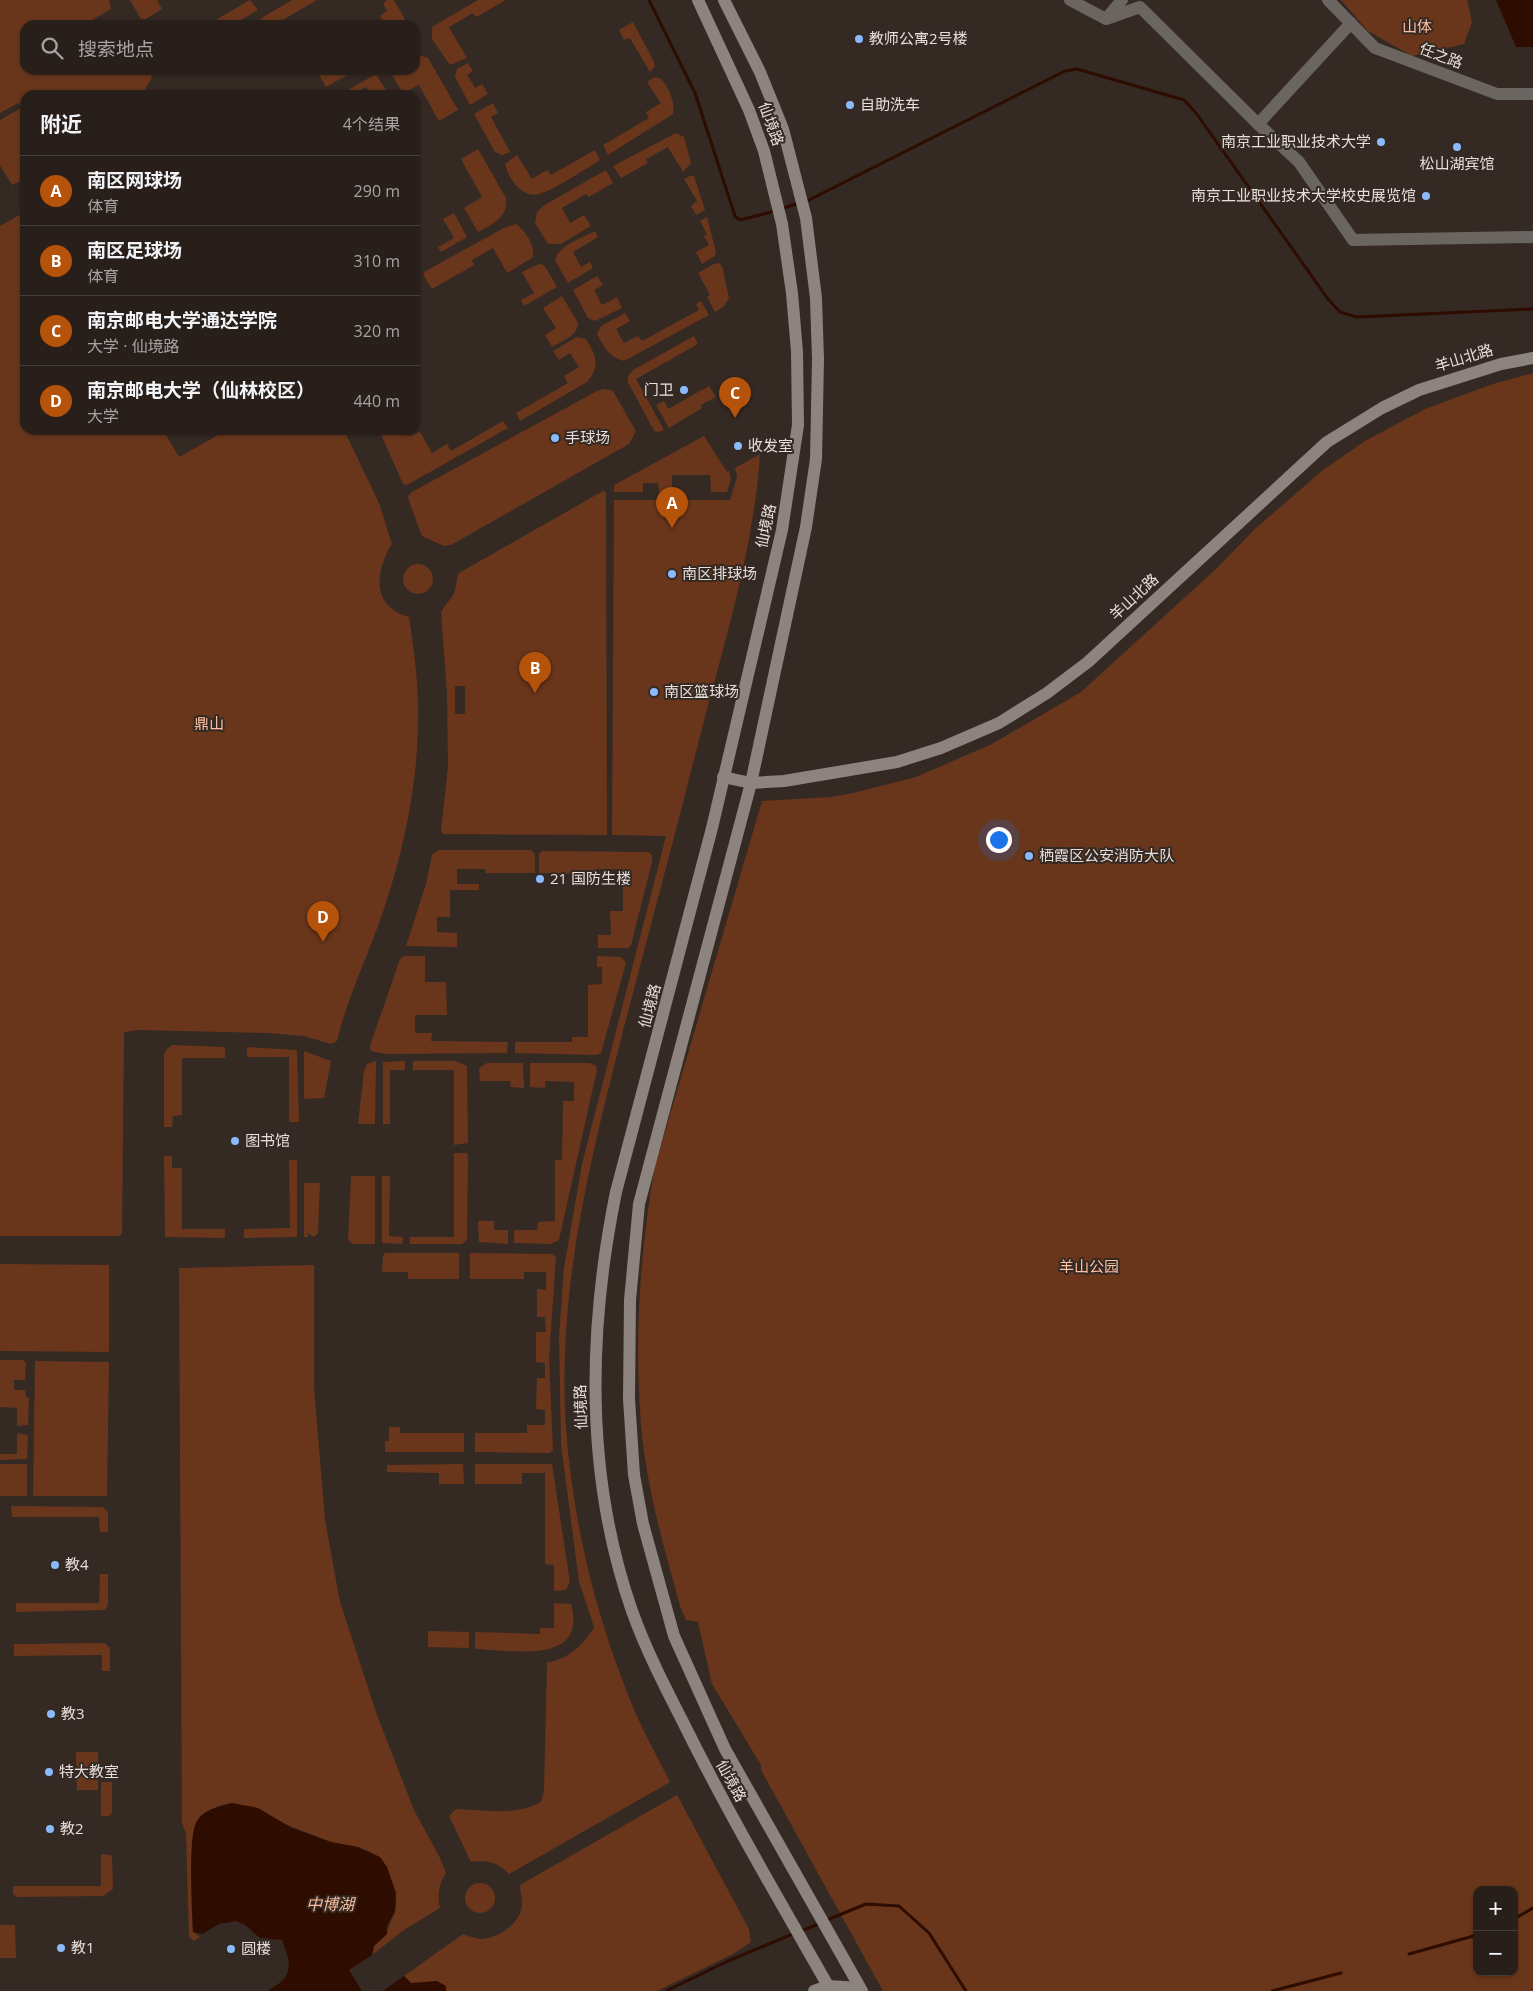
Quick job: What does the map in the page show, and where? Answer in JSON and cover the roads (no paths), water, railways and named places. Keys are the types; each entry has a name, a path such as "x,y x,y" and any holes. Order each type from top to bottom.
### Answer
{"main road":[{"name":"仙境路","path":"698,0 749,110 764,151 782,224 792,293 797,352 798,425 782,530 724,777 670,992 616,1192 606,1242 598,1301 596,1357 599,1454 612,1537 632,1611 661,1679 705,1768 830,1988"},
{"name":"仙境路","path":"724,0 760,72 783,129 806,218 816,298 818,359 816,459 806,527 751,783 639,1204 630,1300 629,1398 634,1475 643,1524 674,1636 725,1749 860,1990"},
{"name":"羊山北路","path":"724,777 751,783 784,781 897,762 941,748 999,723 1047,693 1088,662 1327,442 1382,408 1418,390 1501,364 1533,358"},
{"path":"814,1991 830,1988 860,1990"}],"street":[{"path":"1070,0 1106,19 1140,7 1299,162 1353,240 1533,237"},
{"path":"1106,19 1122,0"},
{"name":"任之路","path":"1328,0 1375,48 1497,94 1533,94"},
{"path":"1258,124 1351,23"}],"water":[{"path":"1496,0 1533,0 1533,47 1516,47"},
{"name":"中博湖","path":"232,1803 258,1808 292,1828 331,1842 358,1847 380,1857 387,1867 396,1893 395,1911 387,1926 387,1934 374,1946 372,1955 349,1970 362,1991 268,1991 278,1985 288,1972 289,1962 282,1940 260,1938 245,1925 236,1921 219,1924 202,1934 193,1932 191,1859 196,1823 202,1815 216,1807"},
{"path":"404,1976 411,1983 437,1981 446,1986 446,1991 383,1991"}],"waterway":[{"path":"649,0 695,93 735,216 740,220 775,211"},
{"path":"805,202 1065,71 1077,69 1184,100 1196,113 1328,299 1340,312 1357,317 1533,309"},
{"path":"781,209 799,203"},
{"path":"827,1920 866,1904 899,1906 929,1933 966,1991"},
{"path":"1518,1917 1533,1908"},
{"path":"801,1931 821,1923"},
{"path":"666,1991 728,1961 795,1933"},
{"path":"1409,1954 1473,1936"},
{"path":"1272,1991 1341,1973"}],"place":[{"name":"教师公寓2号楼","path":"859,39"},
{"name":"自助洗车","path":"850,105"},
{"name":"南京工业职业技术大学","path":"1381,142"},
{"name":"松山湖宾馆","path":"1457,147"},
{"name":"南京工业职业技术大学校史展览馆","path":"1426,196"},
{"name":"门卫","path":"684,390"},
{"name":"南京邮电大学通达学院","path":"735,418"},
{"name":"手球场","path":"555,438"},
{"name":"收发室","path":"738,446"},
{"name":"南区网球场","path":"672,528"},
{"name":"南区排球场","path":"672,574"},
{"name":"南区篮球场","path":"654,692"},
{"name":"南区足球场","path":"535,693"},
{"name":"栖霞区公安消防大队","path":"1029,856"},
{"name":"21 国防生楼","path":"540,879"},
{"name":"南京邮电大学（仙林校区）","path":"323,942"},
{"name":"图书馆","path":"235,1141"},
{"name":"教4","path":"55,1565"},
{"name":"教3","path":"51,1714"},
{"name":"特大教室","path":"49,1772"},
{"name":"教2","path":"50,1829"},
{"name":"教1","path":"61,1948"},
{"name":"圆楼","path":"231,1949"}],"park label":[{"name":"山体","path":"1417,27"},
{"name":"鼎山","path":"209,724"},
{"name":"羊山公园","path":"1089,1267"}]}
